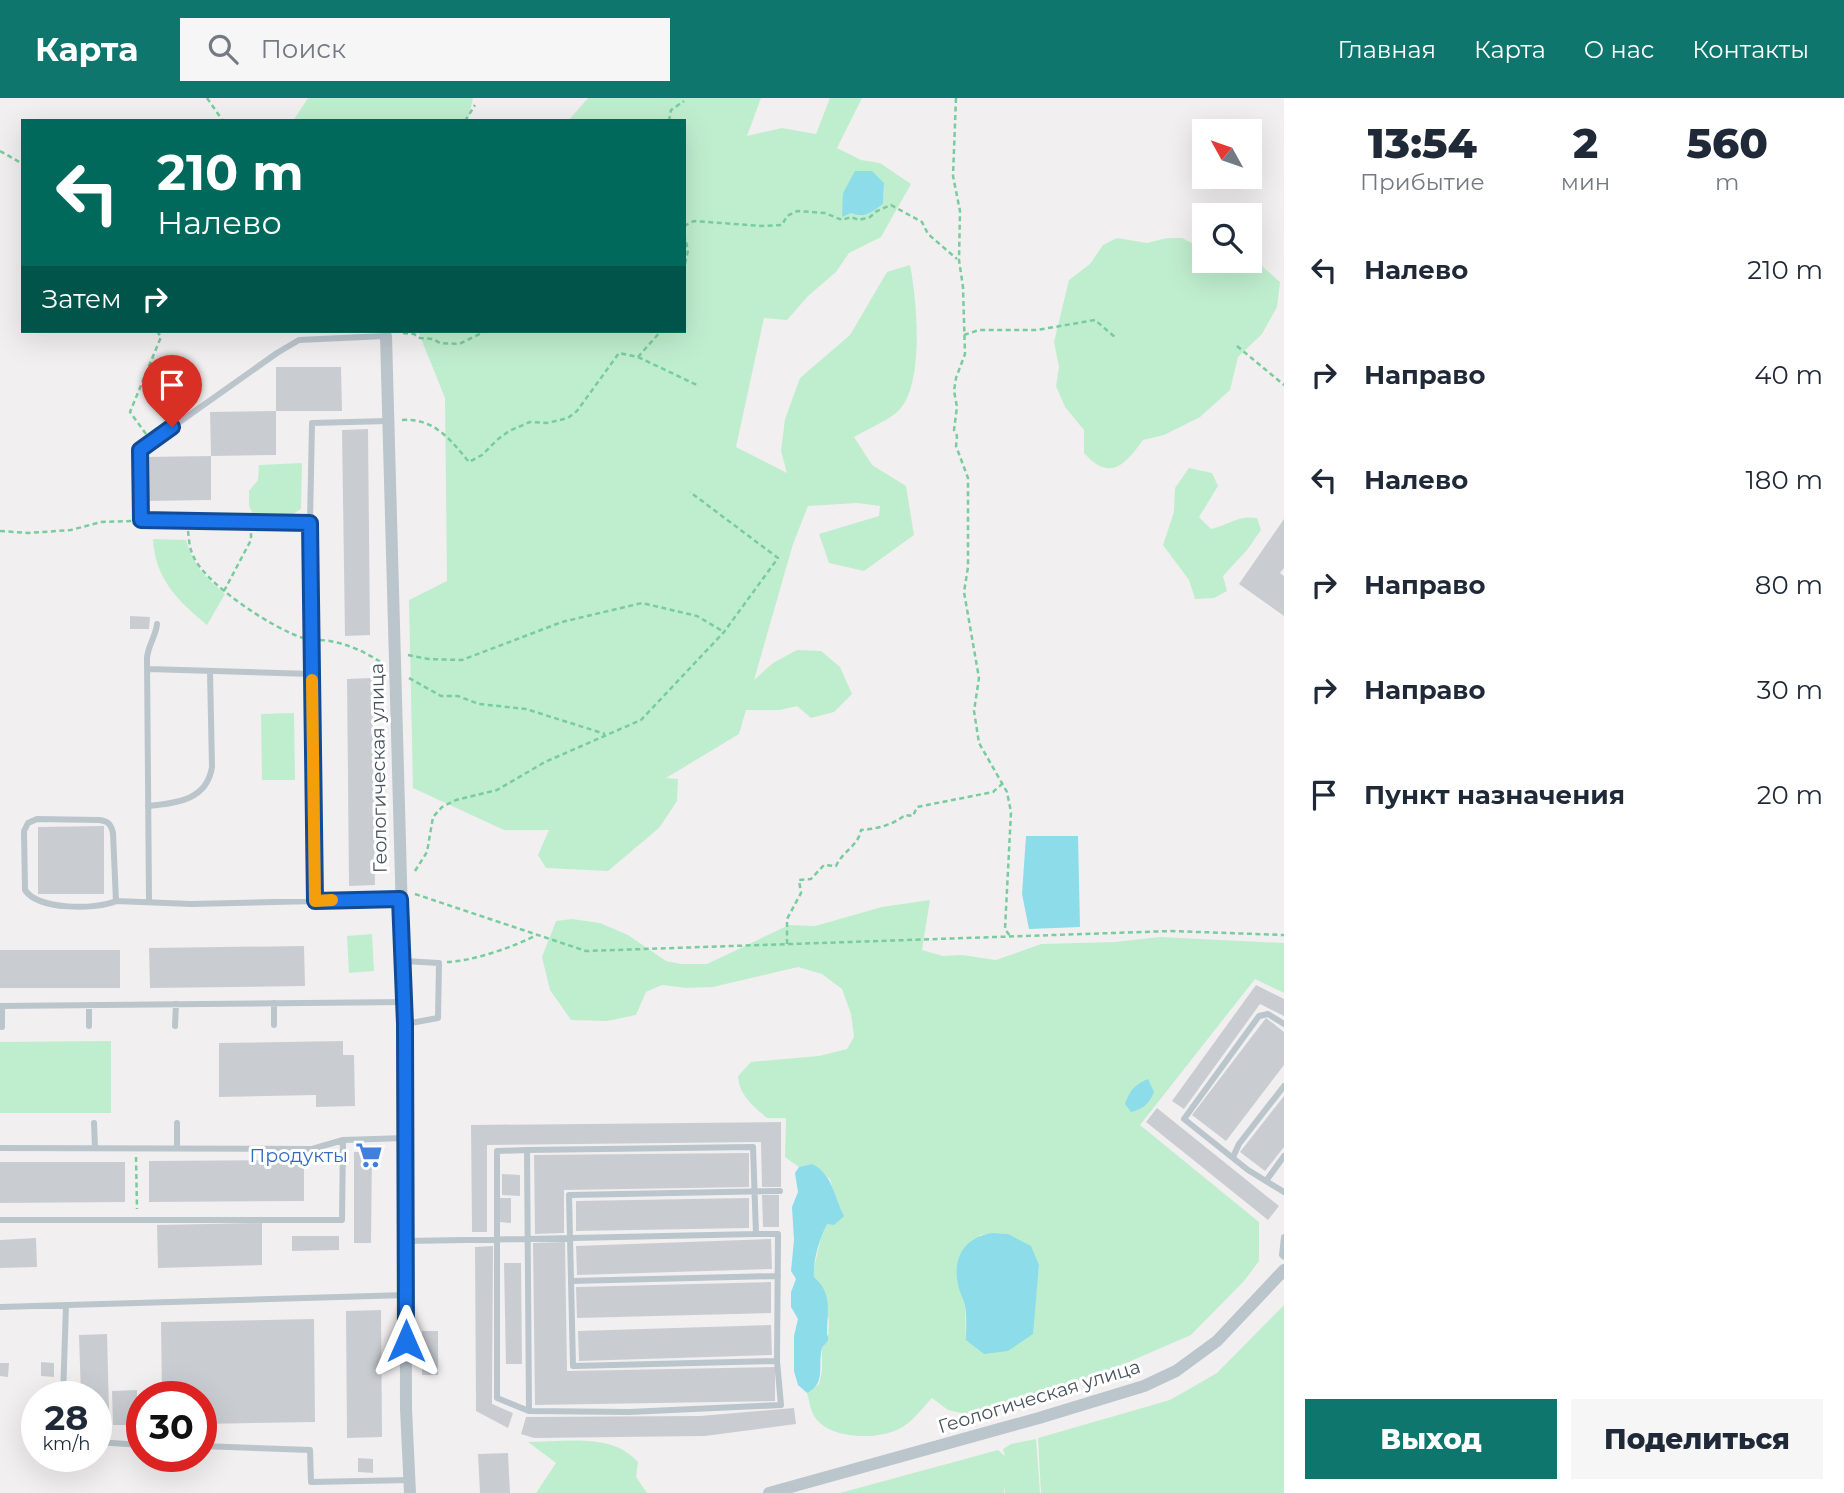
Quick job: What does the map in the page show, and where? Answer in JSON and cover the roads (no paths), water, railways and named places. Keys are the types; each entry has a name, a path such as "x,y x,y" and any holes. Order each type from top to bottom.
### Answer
{"street":[{"name":"Геологическая улица","path":"386,336 405,1024 406,1409 410,1487"},
{"name":"Геологическая улица","path":"769,1493 1040,1418 1144,1386 1176,1371 1217,1341 1284,1270"}],"lane":[{"path":"310,523 141,520 140,450 299,340 386,336"},
{"path":"315,901 310,523 312,423 388,421"},
{"path":"149,902 148,651 156,636 157,624"},
{"path":"148,669 312,674"},
{"path":"148,806 174,803 191,797 203,790 210,778 210,671"},
{"path":"116,901 111,825 106,821 87,819 37,819 28,823 23,831 25,890 30,897 42,903 106,905 116,901 191,904 315,901 400,894"},
{"path":"402,961 439,963 438,1018 405,1024"},
{"path":"2,1027 1,1006 404,1002"},
{"path":"274,1003 274,1025"},
{"path":"175,1026 176,1004"},
{"path":"89,1005 89,1026"},
{"path":"1284,1024 1268,1014 1259,1016 1184,1119 1284,1192"},
{"path":"1233,1157 1239,1144 1284,1086"},
{"path":"94,1123 95,1148"},
{"path":"177,1123 177,1148"},
{"path":"0,1148 312,1149 343,1140 405,1138"},
{"path":"0,1220 342,1220 343,1140"},
{"path":"406,1241 499,1239 527,1239 756,1234 778,1234 777,1361 781,1405 629,1412 529,1411 497,1398 499,1239 497,1151 753,1147 756,1234"},
{"path":"527,1150 529,1411"},
{"path":"1266,1181 1284,1156"},
{"path":"777,1361 573,1366 569,1195 780,1191"},
{"path":"1284,1237 1284,1257"},
{"path":"571,1281 778,1276"},
{"path":"0,1307 406,1295"},
{"path":"63,1381 66,1305"},
{"path":"217,1447 310,1450 311,1482 410,1487"}],"water":[{"path":"855,171 872,171 884,183 883,204 868,214 851,213 842,217 843,193"},
{"path":"1026,836 1078,836 1080,927 1029,929 1022,894"},
{"path":"1148,1079 1154,1092 1152,1096 1145,1105 1131,1112 1125,1104 1129,1095 1133,1088"},
{"path":"812,1164 829,1180 844,1216 834,1225 827,1224 816,1257 814,1277 824,1290 828,1303 828,1338 822,1348 819,1379 807,1393 798,1385 794,1371 794,1336 798,1319 791,1307 791,1292 796,1279 791,1271 794,1240 792,1207 798,1192 795,1173 799,1167"},
{"path":"993,1233 1008,1234 1031,1246 1039,1265 1033,1334 1008,1351 984,1354 966,1340 966,1310 959,1287 957,1265 968,1243"}],"place":[{"name":"Продукты","path":"369,1155"}]}
